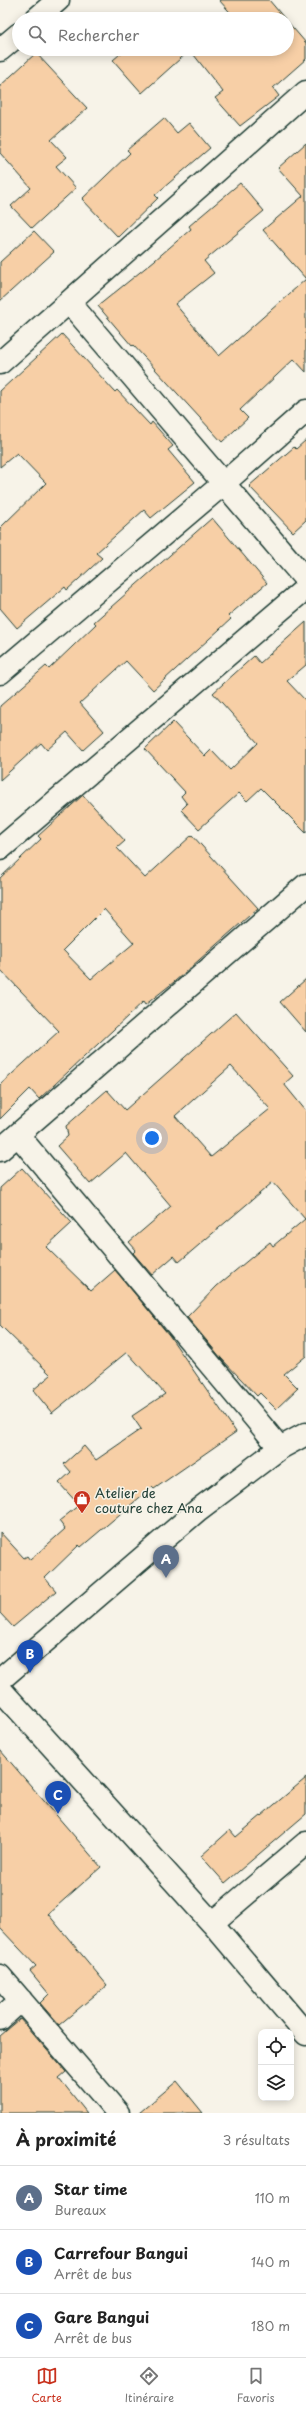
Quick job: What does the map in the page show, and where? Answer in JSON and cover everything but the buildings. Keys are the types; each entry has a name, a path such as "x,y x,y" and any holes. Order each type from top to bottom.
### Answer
{"street":[{"path":"44,12 58,0"},
{"path":"0,50 12,40"},
{"path":"0,364 306,92"},
{"path":"69,302 306,580"},
{"path":"0,673 224,484 306,411"},
{"path":"0,849 306,588"},
{"path":"0,1150 306,885"},
{"path":"18,1135 280,1448"},
{"path":"0,1680 198,1510 280,1448 306,1434"},
{"path":"0,1689 212,1923 306,2034"},
{"path":"212,1923 306,1843"},
{"path":"0,1976 118,2113"},
{"path":"0,2019 21,2000"}],"place":[{"name":"Atelier de couture chez Ana","path":"82,1514"},
{"name":"Star time","path":"166,1578"},
{"name":"Carrefour Bangui","path":"30,1673"},
{"name":"Gare Bangui","path":"58,1814"}]}
